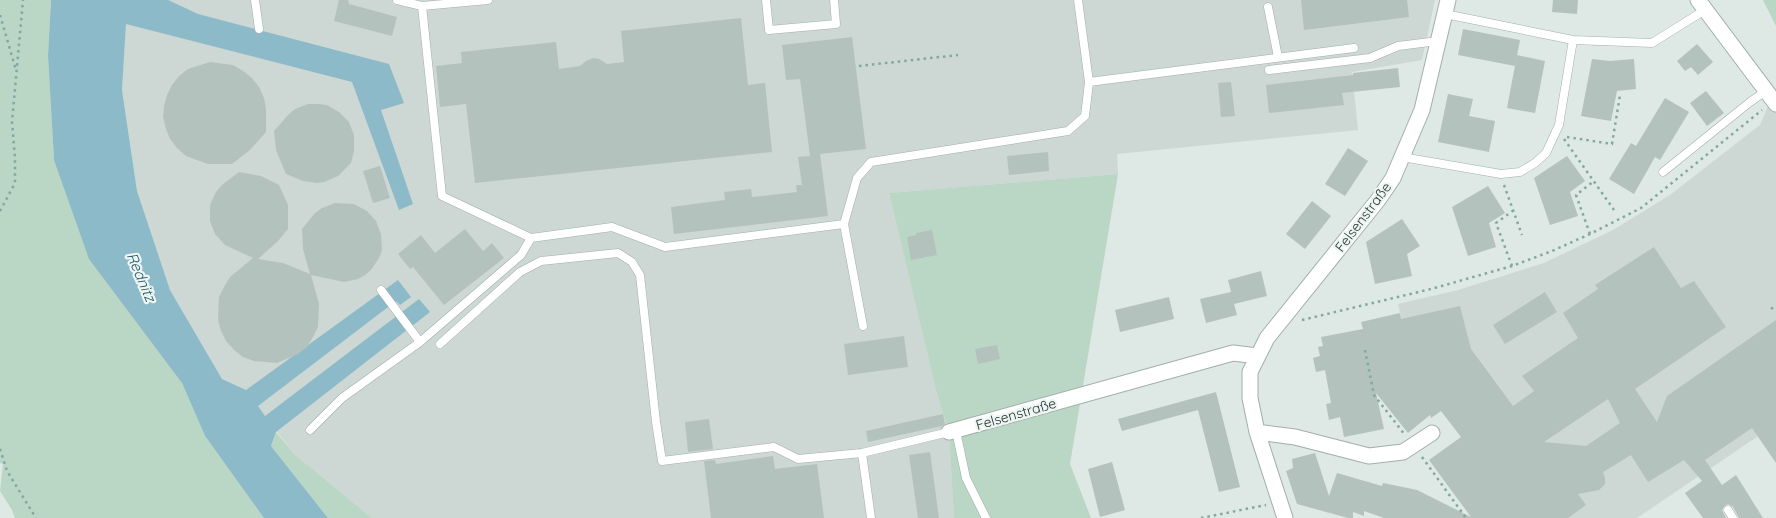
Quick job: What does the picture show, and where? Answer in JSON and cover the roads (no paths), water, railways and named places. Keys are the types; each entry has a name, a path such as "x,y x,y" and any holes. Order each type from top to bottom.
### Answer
{"street":[{"path":"1702,5 1772,99"},
{"name":"Felsenstraße","path":"1285,518 1257,432 1250,398 1250,372 1267,338 1378,200 1393,178 1422,110 1446,7"},
{"name":"Felsenstraße","path":"953,432 1233,354 1257,356"},
{"path":"1257,432 1296,437 1368,456 1403,452 1432,433"}],"lane":[{"path":"256,0 260,29"},
{"path":"397,0 422,6 488,0"},
{"path":"766,0 769,30 836,24 834,0"},
{"path":"863,326 844,224 857,178 871,162 1068,131 1085,116 1089,82 1078,0"},
{"path":"1446,7 1573,40 1652,43 1702,5"},
{"path":"422,6 442,196 531,238 612,227 665,247 844,224"},
{"path":"1268,6 1278,57"},
{"path":"1402,157 1501,174 1520,172 1535,163 1546,153 1559,125 1573,40"},
{"path":"1269,70 1370,58 1398,46 1438,41"},
{"path":"1089,82 1354,48"},
{"path":"1663,172 1750,102 1772,99"},
{"path":"310,430 342,398 420,342 521,255 531,238"},
{"path":"440,344 520,272 541,261 618,253 632,262 640,276 662,461 774,447 798,459 862,453 953,432 966,478 986,518"},
{"path":"381,290 420,342"},
{"path":"862,453 871,518"},
{"path":"1728,510 1733,518"}],"water":[{"name":"Rednitz","path":"51,0 168,0 198,14 389,64 404,103 381,110 413,204 399,210 352,82 126,24 122,90 137,191 170,290 222,379 246,390 398,280 411,297 400,305 396,301 258,406 265,416 419,299 430,312 276,432 271,446 328,518 264,518 205,436 182,383 89,259 54,160 48,56"}]}
